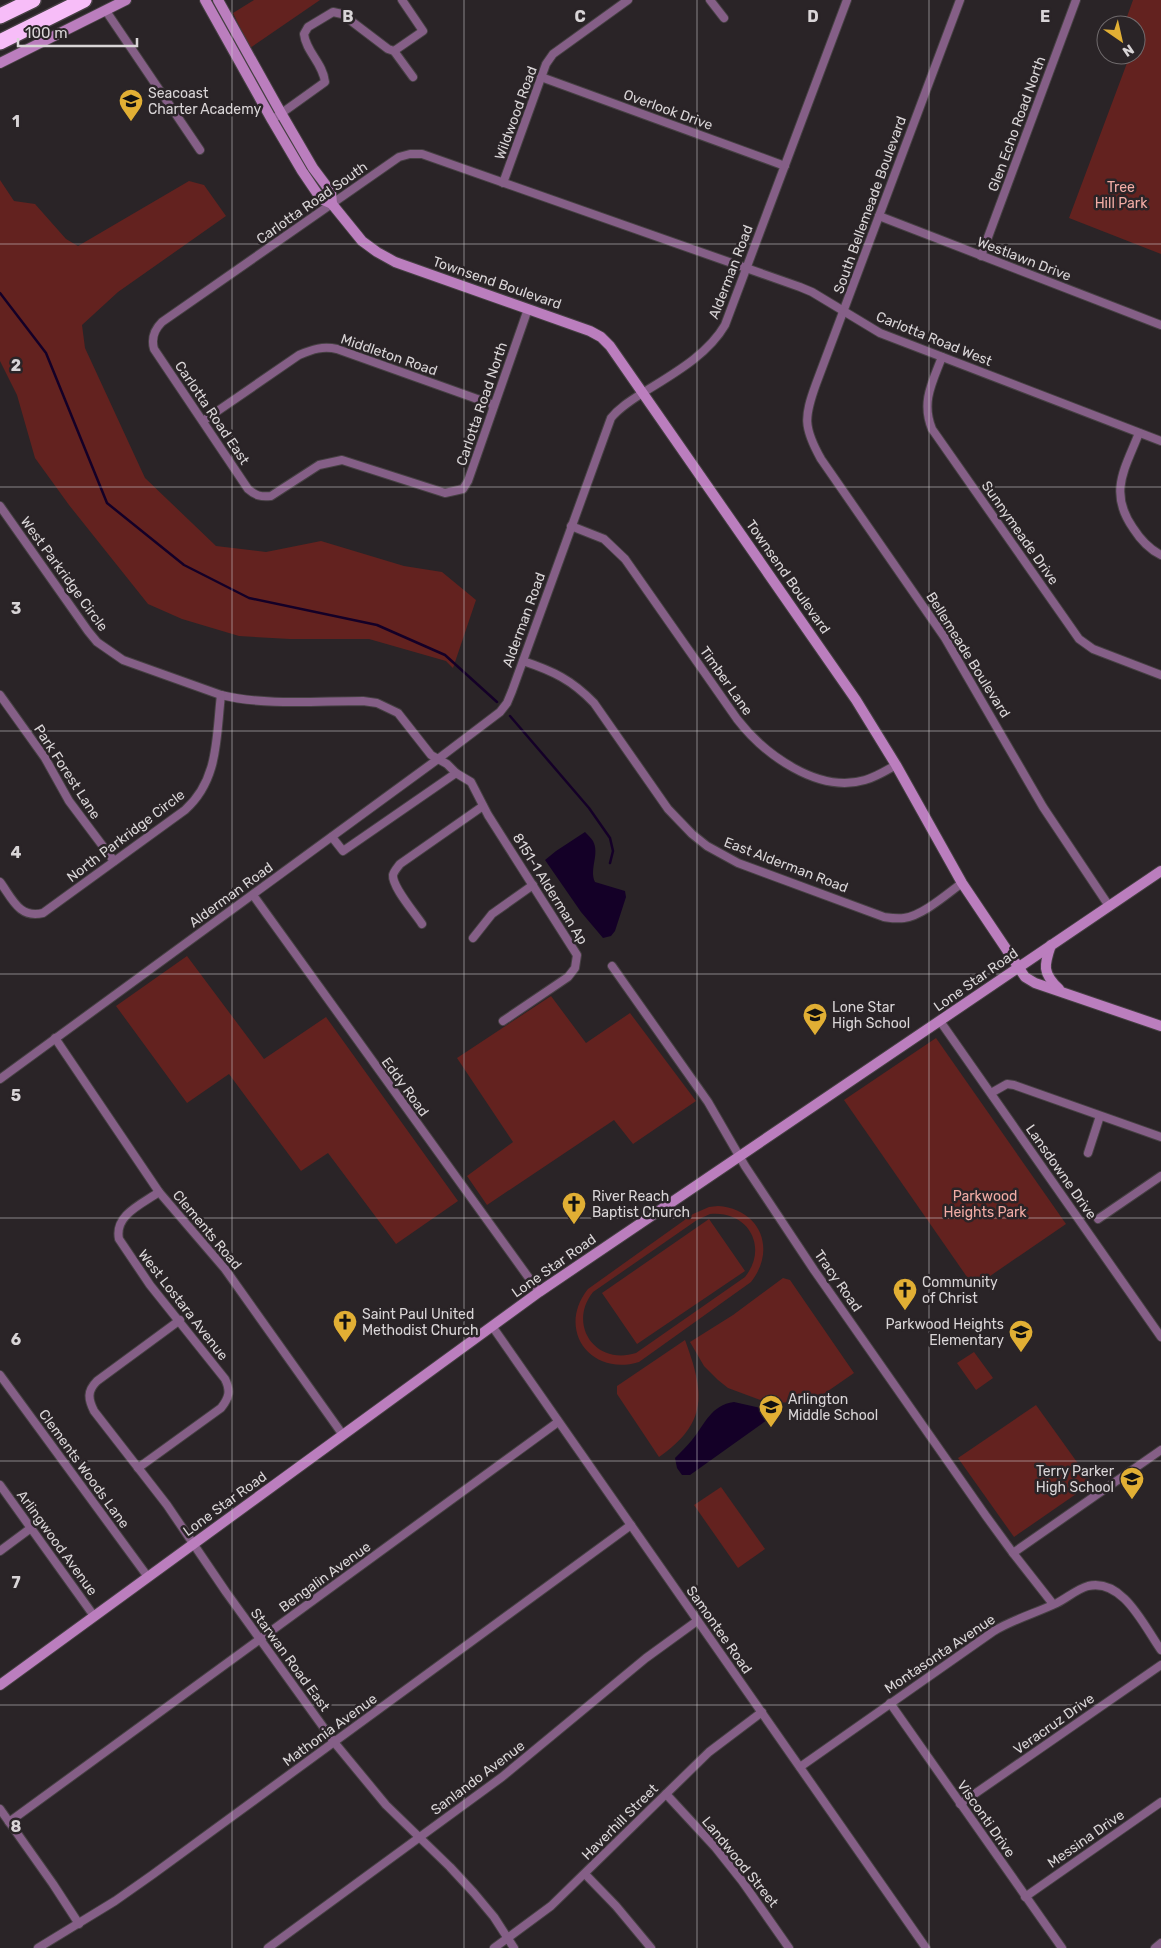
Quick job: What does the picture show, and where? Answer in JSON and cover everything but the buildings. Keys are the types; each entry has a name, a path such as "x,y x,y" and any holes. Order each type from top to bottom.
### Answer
{"highway":[{"path":"0,16 33,0"},
{"path":"0,42 84,0"}],"street":[{"path":"0,63 126,0"},
{"name":"Townsend Boulevard","path":"206,0 302,171 321,199 332,204 362,241 389,259 577,326 601,337 619,357 856,700 896,765 962,883 1025,976 1035,983 1161,1026"},
{"name":"Townsend Boulevard","path":"218,0 313,168 331,192 332,204"},
{"path":"394,51 423,32 402,0"},
{"name":"Wildwood Road","path":"504,183 546,64 557,50 628,0"},
{"path":"710,0 724,18"},
{"name":"Alderman Road","path":"0,1079 438,760 500,712 510,697 611,418 615,412 702,352 718,337 729,317 847,0"},
{"name":"South Bellemeade Boulevard","path":"807,419 808,406 816,384 960,0"},
{"name":"Glen Echo Road North","path":"981,256 1076,0"},
{"path":"106,11 200,150"},
{"path":"272,120 325,82 324,72 305,42 304,34 308,27 333,12 342,14 388,49 394,51 413,77"},
{"name":"Overlook Drive","path":"542,77 785,166"},
{"name":"Carlotta Road South","path":"153,335 156,328 162,322 399,158 410,154 422,154 504,183"},
{"name":"Carlotta Road West","path":"504,183 806,290 880,333 1161,441"},
{"name":"Westlawn Drive","path":"879,216 1161,325"},
{"name":"Carlotta Road North","path":"262,497 271,496 319,465 342,460 445,493 463,489 468,481 528,309"},
{"name":"Carlotta Road East","path":"153,335 154,349 248,489 262,497"},
{"name":"Middleton Road","path":"203,421 299,355 326,347 337,349 494,405"},
{"name":"Sunnymeade Drive","path":"942,357 930,388 926,405 927,418 938,437 1079,639 1093,649 1161,674"},
{"name":"Bellemeade Boulevard","path":"807,419 807,430 821,459 945,638 1043,807 1109,906"},
{"path":"1138,433 1121,478 1120,505 1125,517 1135,531 1145,543 1161,555"},
{"name":"West Parkridge Circle","path":"0,506 97,642 123,660 221,696 254,701 362,701 377,703 398,714 430,755 438,760"},
{"name":"Timber Lane","path":"571,526 604,539 625,559 737,719 748,733 778,760 818,778 849,783 865,780 896,765"},
{"name":"East Alderman Road","path":"523,660 552,671 582,690 594,703 674,816 692,834 723,856 884,916 894,918 905,918 915,915 962,883"},
{"name":"Park Forest Lane","path":"0,695 46,758 69,801 114,861"},
{"name":"North Parkridge Circle","path":"0,882 18,908 23,912 34,915 43,913 185,810 203,790 213,765 221,696"},
{"name":"8151-1 Alderman Ap","path":"438,760 471,782 476,789 483,806 577,955 577,963 568,977 503,1021"},
{"path":"332,837 344,851 453,770"},
{"path":"422,924 395,885 393,876 395,870 400,864 483,806"},
{"name":"Lone Star Road","path":"0,1685 540,1292 1161,871"},
{"path":"473,938 492,914 533,885"},
{"name":"Eddy Road","path":"253,895 540,1292"},
{"path":"1052,945 1045,968 1050,981 1061,992"},
{"name":"Tracy Road","path":"612,966 708,1102 739,1157 814,1270 1013,1553 1054,1604"},
{"name":"Lansdowne Drive","path":"940,1021 1161,1337"},
{"name":"Clements Road","path":"55,1038 159,1192 225,1269 343,1435"},
{"path":"991,1093 1001,1086 1007,1084 1014,1085 1161,1137"},
{"path":"1088,1153 1100,1116"},
{"path":"1098,1219 1161,1176"},
{"name":"West Lostara Avenue","path":"138,1468 221,1408 227,1401 229,1394 225,1379 180,1320 150,1285 123,1247 117,1231 126,1215 159,1192"},
{"name":"Starwan Road East","path":"180,1320 96,1381 89,1393 94,1411 194,1544 260,1640 334,1742 380,1798 474,1892 494,1917 514,1948"},
{"name":"Samontee Road","path":"492,1326 926,1948"},
{"name":"Clements Woods Lane","path":"0,1375 148,1577"},
{"name":"Bengalin Avenue","path":"10,1822 558,1422"},
{"path":"1013,1553 1161,1450"},
{"name":"Arlingwood Avenue","path":"0,1485 94,1616"},
{"name":"Mathonia Avenue","path":"38,1948 79,1924 152,1875 631,1525"},
{"path":"0,1551 31,1528"},
{"name":"Montasonta Avenue","path":"800,1767 1008,1623 1054,1604 1081,1589 1095,1585 1106,1586 1120,1593 1161,1650"},
{"name":"Sanlando Avenue","path":"268,1948 540,1746 646,1658 698,1621"},
{"name":"Veracruz Drive","path":"960,1804 1161,1665"},
{"name":"Visconti Drive","path":"890,1704 1062,1948"},
{"name":"Haverhill Street","path":"494,1948 551,1906 586,1874 709,1752 762,1712"},
{"name":"Landwood Street","path":"666,1794 715,1847 742,1881 789,1948"},
{"name":"Messina Drive","path":"1025,1896 1161,1802"},
{"path":"0,1809 54,1884 79,1924"},
{"path":"586,1874 651,1948"},
{"path":"1155,1948 1161,1943"}],"green space":[{"path":"254,0 320,0 250,48 233,13"},
{"name":"Tree Hill Park","path":"1133,0 1161,0 1161,254 1069,218 1126,65 1146,65 1146,15 1128,15"},
{"path":"0,180 14,201 35,204 66,239 78,246 189,181 204,185 226,216 118,292 82,325 85,348 145,478 216,546 266,552 321,541 404,566 442,572 476,600 453,668 446,661 369,639 290,639 239,636 182,619 148,604 69,505 35,458 17,395 0,361"},
{"path":"187,956 264,1059 326,1017 458,1201 396,1244 328,1153 301,1171 229,1074 187,1103 116,1006"},
{"path":"551,996 586,1043 630,1013 696,1101 633,1144 614,1120 487,1205 467,1176 513,1142 457,1058"},
{"name":"Parkwood Heights Park","path":"936,1038 1066,1224 974,1287 844,1100"},
{"path":"718,1206 745,1214 760,1233 763,1244 763,1257 759,1269 751,1282 639,1362 621,1365 606,1363 593,1356 583,1346 577,1334 576,1319 579,1304 588,1289 693,1214 709,1207","holes":["710,1214 723,1214 735,1218 744,1224 751,1233 755,1254 752,1266 745,1277 636,1353 609,1354 598,1348 590,1340 585,1329 583,1317 586,1305 593,1292 697,1220"]},
{"path":"709,1219 745,1271 637,1344 602,1293"},
{"path":"783,1278 790,1280 854,1373 815,1400 792,1403 763,1401 728,1388 704,1366 690,1342 733,1315"},
{"path":"685,1340 696,1375 698,1405 687,1431 659,1457 617,1394 617,1386"},
{"path":"974,1352 993,1378 976,1390 957,1363"},
{"path":"1036,1405 1092,1483 1014,1537 958,1458"},
{"path":"721,1487 765,1549 738,1568 694,1505"}],"shaded area":[{"path":"585,832 595,846 593,877 595,882 625,891 626,897 615,931 611,936 603,938 581,912 545,860"},
{"path":"734,1402 778,1412 778,1416 767,1420 690,1475 682,1475 677,1468 675,1458 692,1440 714,1411"}],"waterway":[{"path":"0,293 46,353 107,503 184,565 249,598 377,625 445,655 497,702"},
{"path":"510,716 589,808 610,838 613,851 610,863"}],"place":[{"name":"Seacoast Charter Academy","path":"131,122"},
{"name":"Lone Star High School","path":"815,1036"},
{"name":"River Reach Baptist Church","path":"574,1225"},
{"name":"Community of Christ","path":"905,1311"},
{"name":"Saint Paul United Methodist Church","path":"345,1343"},
{"name":"Parkwood Heights Elementary","path":"1021,1353"},
{"name":"Arlington Middle School","path":"771,1428"},
{"name":"Terry Parker High School","path":"1132,1500"}]}
